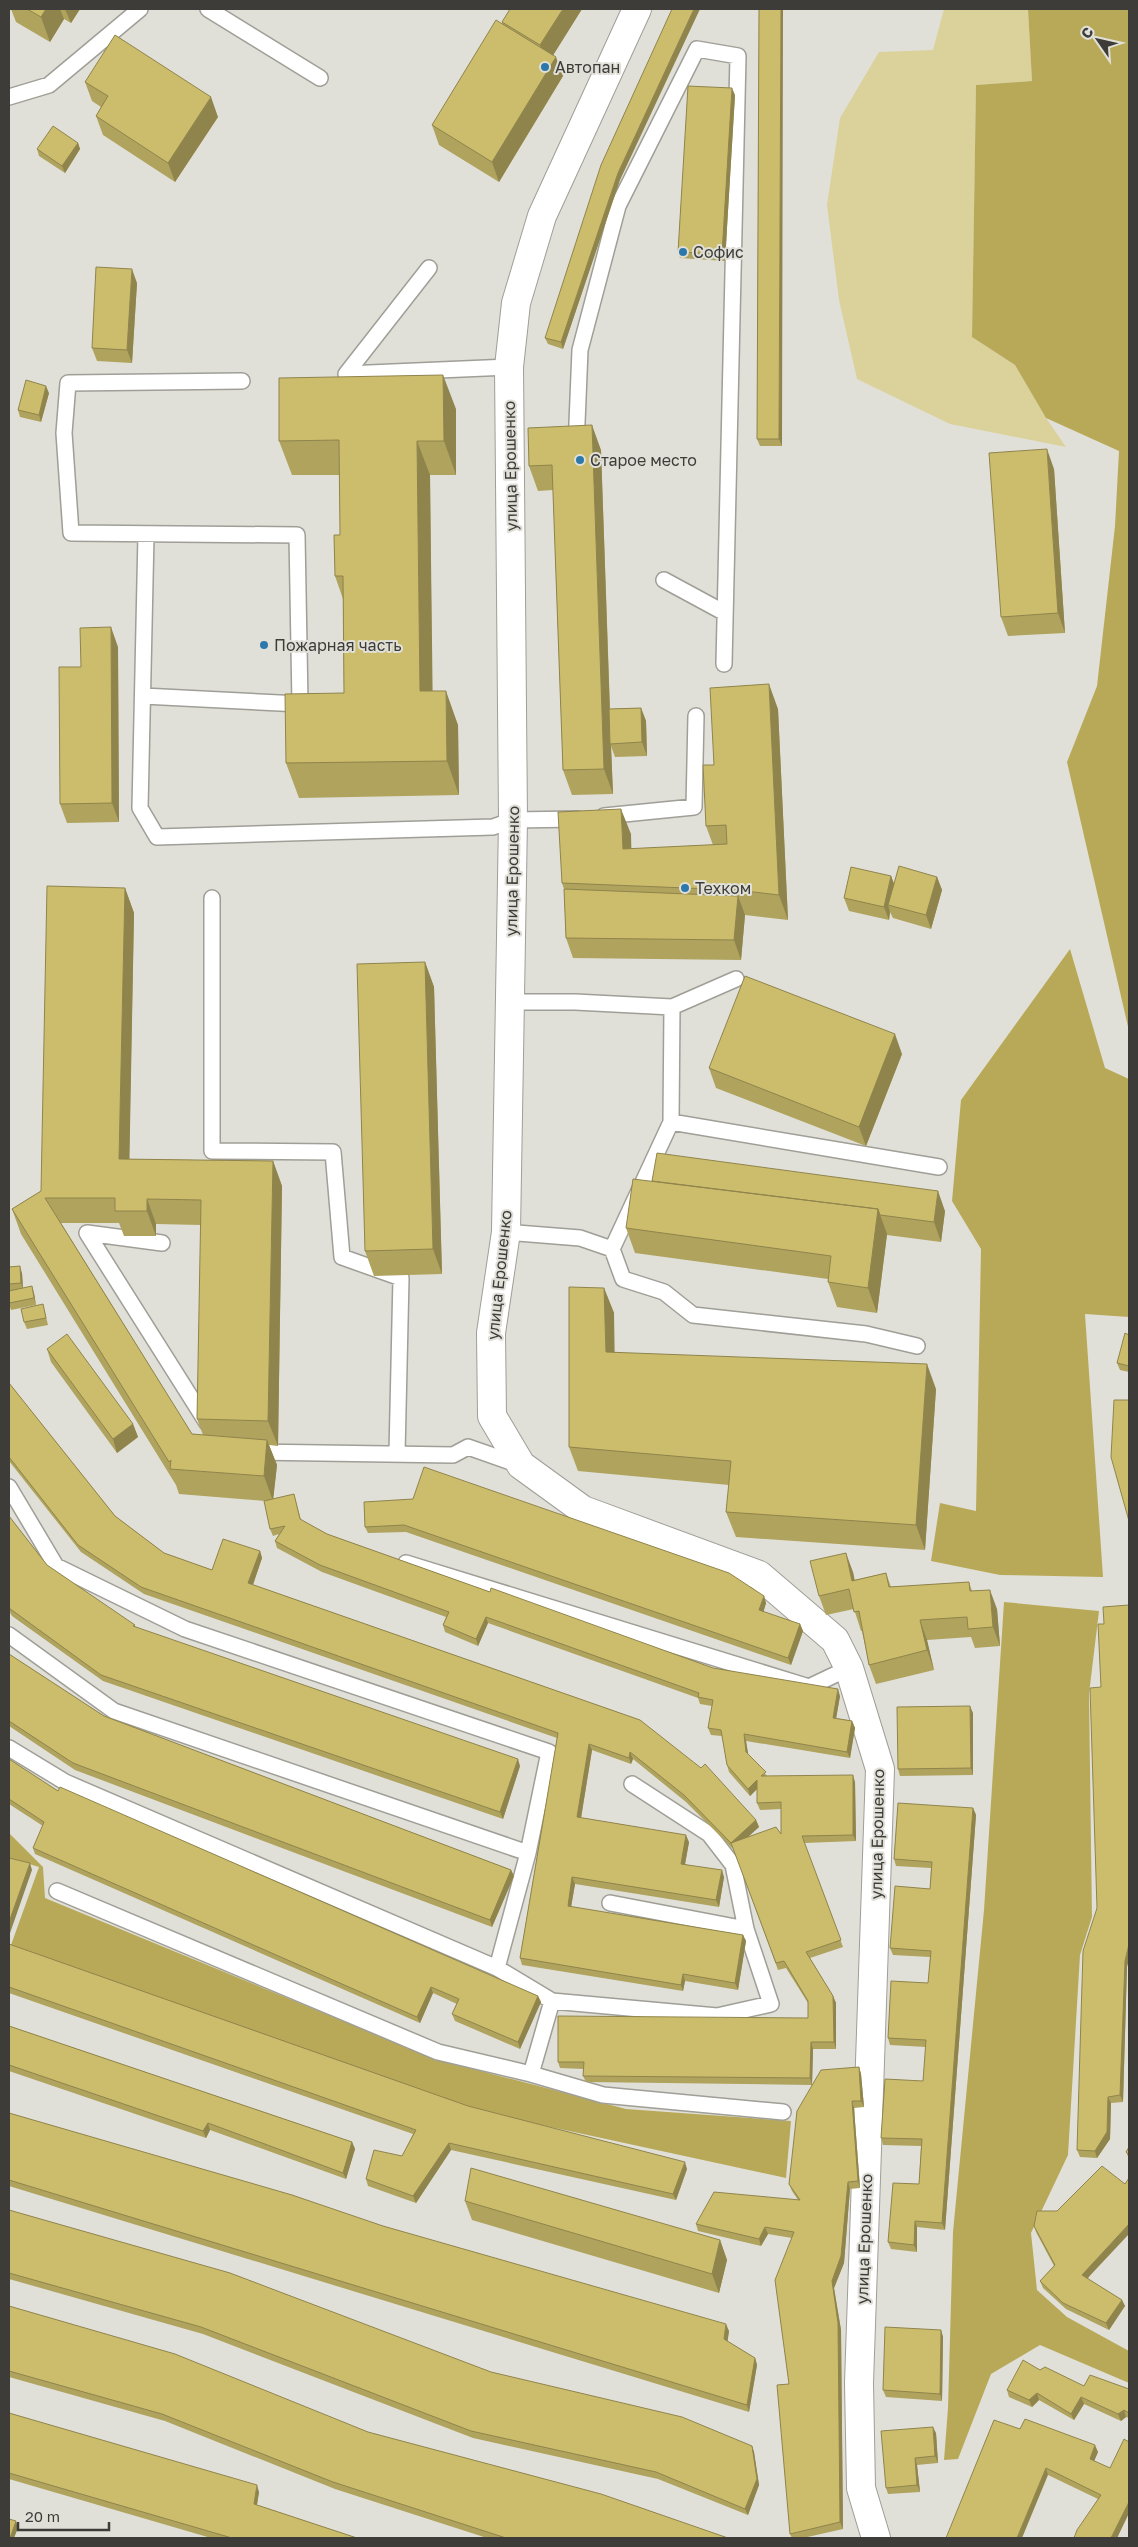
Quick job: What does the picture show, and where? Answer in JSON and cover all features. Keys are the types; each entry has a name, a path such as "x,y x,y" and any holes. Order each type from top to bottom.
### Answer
{"street":[{"name":"улица Ерошенко","path":"636,9 542,216 516,303 509,367 519,446 514,820 506,1232 491,1333 492,1416 521,1465 583,1510 759,1575 835,1640 849,1668 880,1769 859,2383 861,2488 876,2538"}],"lane":[{"path":"9,97 49,85 140,9"},
{"path":"208,9 320,78"},
{"path":"557,447 576,447 580,350 618,206 697,49 738,56 724,664"},
{"path":"429,268 346,374 509,367"},
{"path":"143,696 300,704 296,535 146,536 71,533 64,433 68,383 242,381"},
{"path":"146,536 140,808 156,837 492,827 514,820 570,819 694,807 696,716"},
{"path":"664,580 725,613"},
{"path":"212,898 212,1151 333,1152 342,1258 401,1278 397,1453"},
{"path":"510,1002 575,1002 672,1007 736,979"},
{"path":"672,1007 671,1122 612,1249 623,1279 664,1292 693,1315 866,1334 917,1346"},
{"path":"671,1122 939,1167"},
{"path":"506,1232 580,1238 612,1249"},
{"path":"162,1243 87,1233 214,1435"},
{"path":"234,1452 453,1455 468,1447 521,1465"},
{"path":"9,1487 56,1566 185,1629 549,1752 528,1853 497,1968"},
{"path":"392,1559 809,1687 849,1668"},
{"path":"9,1636 114,1711 528,1853"},
{"path":"9,1748 65,1782 497,1968 552,2001 717,2016 771,2004 746,1929 733,1865 709,1834 632,1784"},
{"path":"57,1891 438,2052 531,2074 603,2095 783,2112"},
{"path":"610,1903 746,1929"},
{"path":"531,2074 552,2001"}],"shaded area":[{"path":"944,9 1028,9 1032,81 976,85 972,337 1015,365 1046,418 1066,447 950,424 857,379 839,300 827,205 840,118 879,52 933,50"},
{"path":"1028,9 1129,9 1129,1031 1067,762 1097,686 1115,526 1119,451 1046,418 1015,365 972,337 976,85 1032,81"},
{"path":"1070,949 1105,1068 1129,1079 1129,1317 1085,1314 1103,1577 1000,1575 931,1561 940,1503 976,1511 981,1249 952,1201 961,1100"},
{"path":"1004,1602 1099,1611 1089,1694 1092,1917 1080,1955 1068,2155 1031,2233 1037,2290 1067,2317 1129,2351 1129,2383 1040,2345 991,2374 958,2459 944,2460 948,2408 953,2232 984,1910"},
{"path":"9,1833 43,1867 45,1898 435,2059 626,2109 791,2121 786,2178 472,2110 11,1945 39,1867 9,1858"}],"building":[{"path":"27,9 46,9 41,17"},
{"path":"510,9 563,9 540,45 502,22"},
{"path":"672,9 694,9 618,173 561,342 545,338 601,165"},
{"path":"759,9 781,9 779,439 757,439"},
{"path":"496,20 556,57 492,162 432,125"},
{"path":"115,35 211,97 168,163 96,116 108,96 85,82"},
{"path":"688,86 732,88 722,254 678,252"},
{"path":"53,126 78,143 62,166 37,149"},
{"path":"96,267 132,269 127,350 92,348"},
{"path":"443,375 444,441 417,441 420,691 446,691 447,761 286,763 285,694 344,693 343,576 335,576 334,535 340,535 339,440 279,441 279,378"},
{"path":"26,380 46,386 39,415 18,410"},
{"path":"592,425 604,769 563,770 552,465 529,466 528,428"},
{"path":"1047,449 1058,613 1001,617 989,453"},
{"path":"111,627 112,803 60,804 59,667 81,667 80,628"},
{"path":"769,684 779,895 736,890 562,883 558,812 621,809 623,849 727,844 726,825 706,826 703,765 714,765 710,688"},
{"path":"641,708 642,742 610,744 609,709"},
{"path":"899,866 937,877 926,915 888,905"},
{"path":"851,867 891,876 884,907 844,898"},
{"path":"47,886 125,888 119,1159 273,1161 268,1421 197,1419 201,1200 147,1199 147,1211 115,1211 115,1198 45,1198 192,1434 267,1440 264,1476 170,1469 171,1460 169,1462 12,1209 41,1191"},
{"path":"564,889 738,896 734,940 566,938"},
{"path":"425,962 433,1249 365,1251 357,964"},
{"path":"745,976 895,1034 859,1127 709,1068"},
{"path":"657,1153 938,1191 934,1222 880,1215 878,1209 652,1181"},
{"path":"633,1179 878,1209 868,1288 828,1282 831,1256 626,1228"},
{"path":"20,1266 21,1283 9,1284 9,1267"},
{"path":"32,1286 34,1298 9,1303 9,1291"},
{"path":"569,1287 604,1288 606,1352 927,1364 916,1525 726,1512 731,1461 569,1447"},
{"path":"43,1304 46,1318 24,1322 21,1309"},
{"path":"1125,1333 1129,1335 1129,1366 1117,1363"},
{"path":"67,1334 133,1424 113,1439 47,1349"},
{"path":"9,1383 115,1516 164,1553 212,1570 223,1539 260,1551 248,1583 640,1720 701,1768 705,1764 756,1820 731,1843 684,1795 630,1752 629,1758 589,1744 577,1817 686,1835 681,1864 722,1870 716,1900 572,1877 568,1906 743,1935 735,1983 683,1974 681,1985 520,1958 558,1733 141,1587 78,1545 9,1457"},
{"path":"1114,1400 1129,1400 1129,1521 1111,1457"},
{"path":"424,1467 729,1573 764,1596 759,1610 800,1624 788,1658 404,1525 365,1527 364,1502 413,1499"},
{"path":"294,1494 300,1519 327,1534 490,1592 491,1588 713,1668 838,1689 833,1718 852,1721 847,1752 744,1734 746,1752 766,1772 761,1776 853,1775 853,1835 802,1836 841,1940 806,1952 833,1996 834,2042 811,2042 810,2078 583,2076 584,2062 558,2062 558,2016 808,2018 808,2001 784,1961 776,1963 731,1843 776,1827 781,1834 781,1802 757,1803 757,1780 748,1789 727,1765 721,1730 708,1728 713,1700 698,1697 699,1693 486,1617 476,1639 443,1625 449,1612 320,1565 275,1541 285,1526 270,1529 264,1501"},
{"path":"9,1516 47,1565 135,1625 133,1626 518,1759 500,1812 101,1675 9,1608"},
{"path":"846,1553 852,1581 886,1573 889,1587 969,1582 970,1591 990,1590 993,1627 968,1629 967,1617 920,1620 927,1650 869,1665 859,1611 854,1612 849,1589 819,1596 810,1561"},
{"path":"1129,1605 1129,1944 1125,1961 1120,2095 1108,2097 1107,2132 1095,2151 1077,2150 1083,1951 1097,1908 1090,1688 1101,1687 1098,1624 1104,1624 1103,1607"},
{"path":"9,1654 104,1716 511,1870 490,1920 73,1763 9,1721"},
{"path":"970,1706 971,1768 898,1769 897,1707"},
{"path":"9,1759 58,1791 60,1787 538,1996 518,2042 452,2014 459,1999 431,1987 417,2017 33,1848 44,1822 9,1799"},
{"path":"898,1803 973,1808 942,2223 915,2221 914,2245 888,2242 893,2183 919,2184 922,2139 881,2138 885,2079 923,2081 926,2040 888,2038 891,1981 928,1983 931,1951 890,1948 895,1886 930,1889 932,1862 894,1859"},
{"path":"9,1858 30,1863 9,1922"},
{"path":"9,1944 468,2106 685,2162 673,2194 449,2143 413,2196 366,2179 374,2150 402,2156 416,2130 9,1987"},
{"path":"9,2026 352,2142 343,2173 208,2123 203,2131 9,2065"},
{"path":"859,2067 861,2101 852,2101 858,2181 848,2182 841,2256 832,2281 838,2323 840,2522 790,2534 777,2385 789,2384 775,2280 794,2232 765,2227 759,2239 696,2224 714,2192 800,2200 789,2184 797,2111 821,2070"},
{"path":"9,2113 292,2195 383,2226 726,2324 724,2339 755,2358 747,2405 9,2180"},
{"path":"1102,2166 1125,2184 1129,2178 1129,2224 1082,2275 1122,2300 1106,2323 1063,2303 1040,2281 1055,2265 1034,2226 1037,2211 1057,2211"},
{"path":"471,2168 720,2240 712,2274 465,2201"},
{"path":"9,2210 230,2273 491,2372 682,2417 752,2446 757,2479 745,2509 656,2472 471,2431 201,2327 9,2273"},
{"path":"9,2306 175,2354 368,2432 601,2494 728,2538 506,2538 333,2482 162,2414 9,2371"},
{"path":"885,2327 941,2330 940,2394 883,2390"},
{"path":"1023,2360 1040,2370 1045,2367 1084,2386 1090,2375 1129,2389 1129,2413 1124,2410 1118,2414 1081,2397 1071,2414 1037,2393 1029,2400 1007,2390"},
{"path":"9,2413 257,2485 254,2504 357,2538 232,2538 9,2473"},
{"path":"1025,2419 1095,2445 1090,2459 1110,2468 1124,2439 1129,2442 1129,2502 1111,2538 1074,2538 1077,2530 1101,2495 1046,2468 1017,2538 946,2538 994,2420 1020,2429"},
{"path":"933,2427 935,2456 915,2458 917,2485 886,2488 881,2431"},
{"path":"9,2519 16,2521 10,2538 9,2538"}],"place":[{"name":"Автопан","path":"545,67"},
{"name":"Софис","path":"683,252"},
{"name":"Старое место","path":"580,460"},
{"name":"Пожарная часть","path":"264,645"},
{"name":"Техком","path":"685,888"}]}
